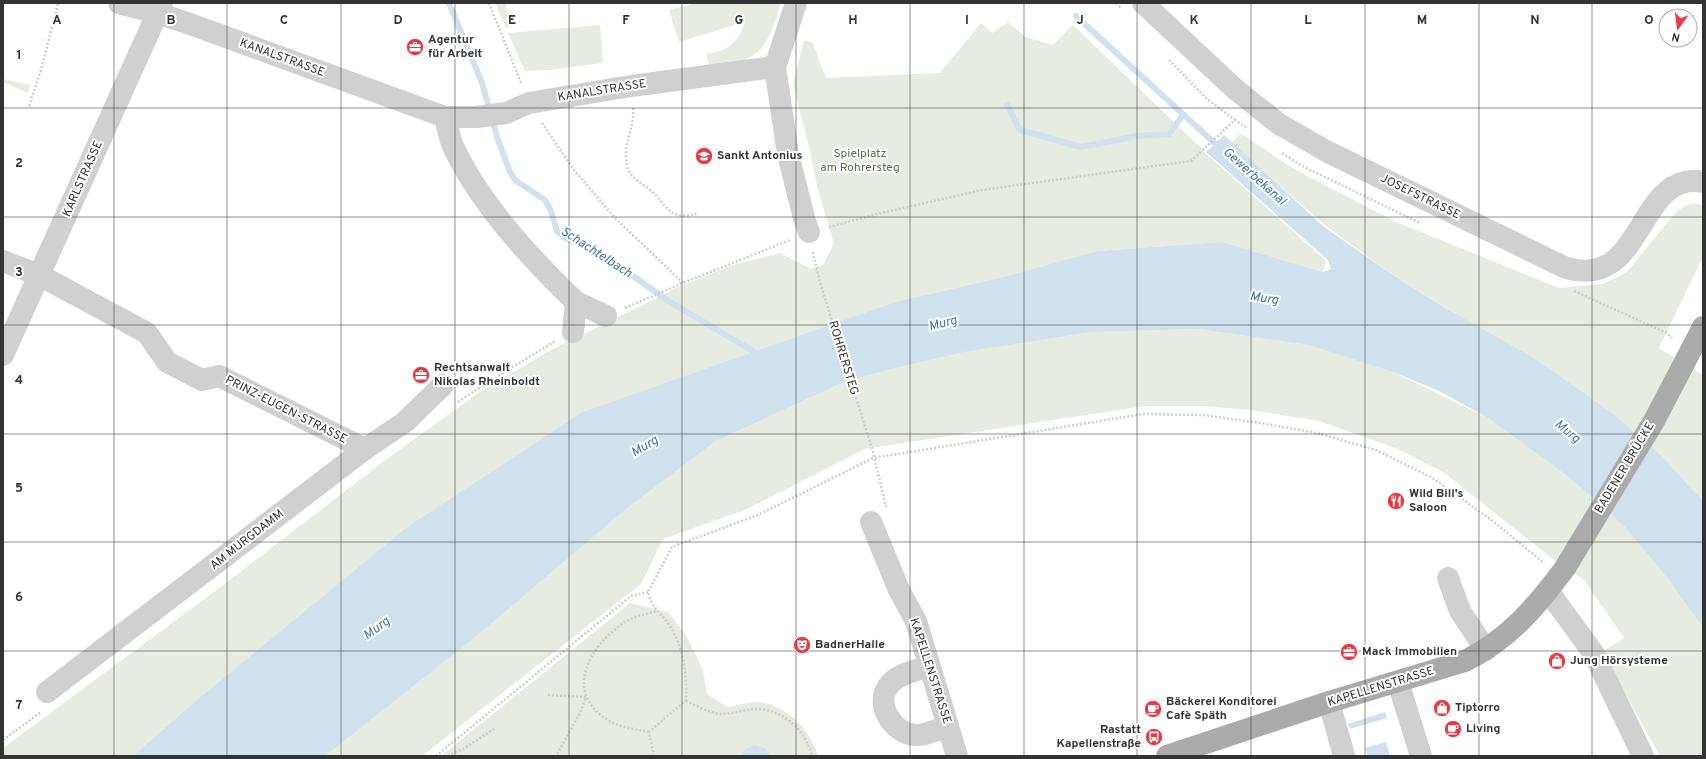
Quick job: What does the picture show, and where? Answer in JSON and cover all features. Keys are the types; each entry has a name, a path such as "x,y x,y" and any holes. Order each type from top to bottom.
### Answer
{"main road":[{"name":"BADENER BRÜCKE","path":"1557,578 1654,421 1703,327"},
{"name":"KAPELLENSTRASSE","path":"1167,756 1329,702 1465,661 1486,650 1522,621 1557,578"}],"street":[{"name":"KANALSTRASSE","path":"118,3 160,8 445,117 477,117 506,113 529,103 631,86 775,67"},
{"path":"796,3 775,67 788,154 809,232"},
{"name":"JOSEFSTRASSE","path":"1143,3 1235,89 1279,124 1328,152 1564,267 1578,272 1589,272 1613,263 1625,250 1654,205 1668,191 1680,184 1697,181 1703,182"},
{"name":"KARLSTRASSE","path":"3,355 160,8"},
{"path":"445,117 452,145 470,178 501,221 544,272 576,302 613,313"},
{"name":"PRINZ-EUGEN-STRASSE","path":"3,261 39,275 147,333 167,362 202,380 219,376 365,449"},
{"path":"573,332 576,302"},
{"name":"AM MURGDAMM","path":"47,692 365,449 405,422 443,385"},
{"name":"KAPELLENSTRASSE","path":"871,522 912,619 929,666 957,756"},
{"path":"1448,578 1460,611 1486,650"},
{"path":"1557,578 1643,756"},
{"path":"929,666 899,676 889,684 885,695 884,706 888,717 895,727 905,733 917,735 948,726"},
{"path":"1398,682 1422,756"},
{"path":"1329,702 1344,756"}],"path":[{"path":"29,106 41,70 58,3"},
{"path":"489,3 529,103 574,170 616,219 682,282"},
{"path":"631,86 634,118 625,156 627,166 633,178 648,188 665,208 676,215 688,217 698,213"},
{"path":"613,313 682,282 809,232 881,213 982,190 1192,161 1232,124"},
{"name":"ROHRERSTEG","path":"815,263 873,452 873,458"},
{"path":"1573,291 1668,333 1686,361"},
{"path":"456,404 482,386 573,332"},
{"path":"649,732 686,700 687,682 679,645 670,626 650,600 648,592 672,547 758,515 873,458 1143,414 1203,415 1317,433 1376,450 1431,477 1490,519 1557,578"},
{"path":"436,756 631,596 648,592"},
{"path":"649,732 623,727 598,714 586,697 583,684 584,673 598,646 612,632 626,622 642,615 657,611"},
{"path":"548,695 586,697"},
{"path":"556,756 581,710 586,697"},
{"path":"686,700 707,711 720,714 755,709 770,711 783,716 794,724 803,734 810,747 812,756"},
{"path":"448,756 463,749 494,729"},
{"path":"649,732 654,756"}],"green space":[{"path":"495,3 506,3 509,27 506,28"},
{"path":"696,3 781,3 770,36 754,55 738,62 709,65 706,54 721,50 731,45 739,36 745,22 679,42 669,10"},
{"name":"Spielplatz am Rohrersteg","path":"1008,22 1025,37 1053,45 1073,25 1204,152 1326,261 1323,272 1222,242 1097,251 1007,276 895,302 582,412 407,527 193,703 133,756 3,756 3,748 222,586 384,461 481,391 551,350 683,285 733,265 780,253 811,269 823,265 834,244 817,186 810,151 793,84 804,40 813,43 826,78 940,73 981,23 992,33"},
{"path":"600,25 603,63 549,70 525,71 508,33"},
{"path":"3,79 31,85 28,93 3,82"},
{"path":"1240,133 1294,169 1394,221 1559,288 1603,284 1627,272 1675,213 1685,206 1692,204 1699,204 1703,206 1703,257 1659,348 1703,375 1703,501 1660,454 1612,413 1383,268 1325,225 1231,144"},
{"path":"1199,329 1308,345 1393,372 1488,418 1570,478 1625,527 1668,579 1703,628 1703,756 1660,756 1602,652 1624,638 1584,580 1558,563 1443,472 1398,449 1319,421 1251,410 1204,406 1145,406 865,449 747,509 663,539 641,584 422,756 325,756 472,640 626,509 716,441 844,382 887,370 965,352 1092,332"},
{"path":"630,603 668,612 686,635 703,670 707,694 728,707 756,702 766,703 786,712 803,727 818,756 441,756"}],"water":[{"name":"Murg","path":"1224,135 1323,226 1384,269 1447,309 1532,357 1612,413 1660,454 1703,501 1703,628 1668,579 1625,527 1570,478 1488,418 1439,391 1393,372 1308,345 1199,329 1092,332 965,352 887,370 844,382 716,441 626,509 472,640 325,756 133,756 193,703 407,527 582,412 895,302 1007,276 1097,251 1222,242 1323,272 1331,269 1328,260 1206,152"},
{"path":"1385,712 1387,718 1350,729 1348,724"},
{"path":"1386,742 1390,756 1368,756 1365,748"},
{"path":"754,745 765,748 771,756 741,756 744,750"}],"waterway":[{"name":"Schachtelbach","path":"449,3 482,83 498,140 510,172 515,180 545,200 551,211 557,231 565,238 584,247 629,273 670,302 758,354"},
{"name":"Gewerbekanal","path":"1076,16 1221,149"},
{"path":"1007,105 1020,130 1081,147 1137,136 1169,134 1183,115"}],"place":[{"name":"Agentur für Arbeit","path":"415,47"},
{"name":"Sankt Antonius","path":"704,156"},
{"name":"Rechtsanwalt Nikolas Rheinboldt","path":"421,375"},
{"name":"Wild Bill's Saloon","path":"1396,501"},
{"name":"BadnerHalle","path":"802,645"},
{"name":"Mack Immobilien","path":"1349,652"},
{"name":"Jung Hörsysteme","path":"1557,661"},
{"name":"Tiptorro","path":"1442,708"},
{"name":"Bäckerei Konditorei Cafè Späth","path":"1153,709"},
{"name":"Living","path":"1453,729"},
{"name":"Rastatt Kapellenstraße","path":"1154,737"}]}
